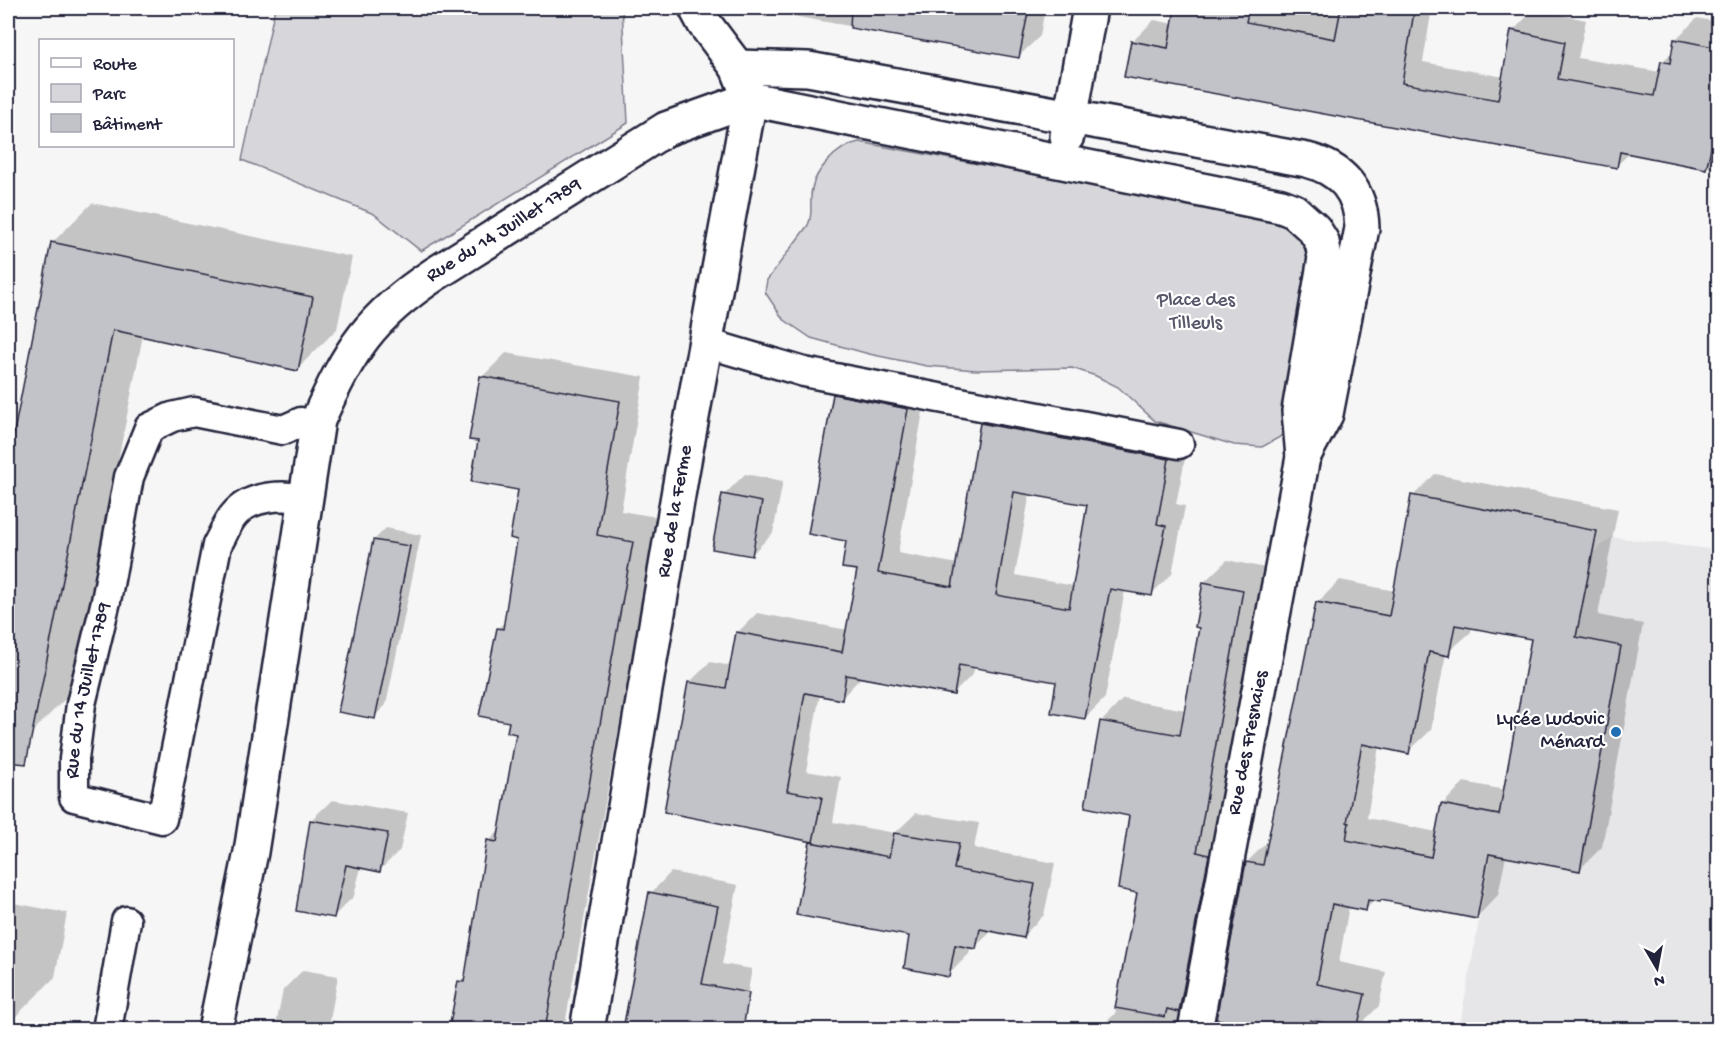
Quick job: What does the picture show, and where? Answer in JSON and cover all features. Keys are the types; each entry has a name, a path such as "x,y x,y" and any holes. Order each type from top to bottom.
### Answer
{"street":[{"path":"696,8 704,23 737,67 750,99 1281,206 1294,211 1314,229 1322,242 1325,258 1299,411 1303,458"},
{"path":"1062,162 1090,8"},
{"path":"737,67 808,69 1307,160 1331,169 1350,185 1362,212 1360,242 1326,414 1303,458"},
{"name":"Rue de la Ferme","path":"587,1029 750,99"},
{"name":"Rue du 14 Juillet 1789","path":"214,1029 251,852 317,427 329,395 358,343 399,298 666,129 750,99"},
{"name":"Rue des Fresnaies","path":"1196,1029 1303,458"}],"lane":[{"path":"706,343 804,372 1179,444"},
{"name":"Rue du 14 Juillet 1789","path":"306,499 289,495 260,499 235,513 217,545 162,819 74,797 74,759 81,704 106,601 129,477 148,428 172,417 194,412 283,430 301,422 317,427"},
{"path":"107,1029 126,921"}],"shaded area":[{"name":"Lycée Ludovic Ménard","path":"1612,537 1718,550 1718,1029 1459,1030 1538,597"}],"green space":[{"path":"275,8 622,8 628,123 421,251 374,214 242,160"},
{"name":"Place des Tilleuls","path":"859,142 1275,219 1287,225 1304,242 1310,254 1286,427 1280,437 1262,447 1234,445 1155,421 1118,387 1072,368 976,370 927,366 869,354 811,338 783,319 765,292 767,280 810,221 812,188 820,170 842,149"}],"building":[{"path":"851,8 1029,8 1019,58 850,28"},
{"path":"1175,8 1249,8 1246,22 1335,39 1341,8 1391,8 1414,12 1402,83 1498,100 1511,30 1565,42 1558,79 1654,96 1661,61 1670,63 1674,39 1719,48 1719,145 1712,144 1706,169 1620,152 1617,168 1124,77 1131,41 1168,48"},
{"path":"51,242 313,297 298,371 113,330 26,764 8,762 8,463"},
{"path":"480,376 620,401 597,535 633,542 545,1029 449,1029 458,981 464,982 487,840 497,842 516,734 507,732 509,722 479,716 497,628 503,629 517,540 510,538 518,490 471,482 478,441 469,440"},
{"path":"833,394 908,409 878,573 952,587 980,423 1169,459 1157,524 1166,526 1152,596 1110,589 1085,719 1051,713 1056,682 959,665 954,695 846,675 842,700 805,693 787,791 822,797 813,842 664,812 688,682 726,688 736,632 842,652 857,570 842,568 846,541 808,534","holes":["1014,492 1087,505 1069,608 996,595"]},
{"path":"722,494 762,502 752,556 712,549"},
{"path":"1411,495 1597,531 1576,637 1621,646 1580,871 1489,854 1477,919 1381,900 1380,902 1368,900 1366,911 1332,904 1317,984 1365,994 1357,1029 1310,1020 1308,1029 1265,1029 1216,1019 1246,862 1263,865 1316,602 1389,616","holes":["1455,625 1531,639 1499,815 1441,804 1431,857 1346,840 1349,823 1347,822 1362,744 1409,754 1429,652 1449,656"]},
{"path":"373,540 410,546 375,719 338,712"},
{"path":"1203,582 1243,590 1197,852 1209,855 1179,1012 1167,1009 1165,1017 1115,1008 1137,893 1118,889 1129,816 1085,807 1100,721 1180,735 1199,628 1195,627"},
{"path":"310,820 388,833 380,872 346,865 334,918 296,911"},
{"path":"894,833 959,843 954,869 1035,884 1024,938 980,929 976,949 955,945 949,977 904,968 909,936 796,915 810,842 889,857"},
{"path":"649,892 718,906 702,984 749,993 743,1029 623,1029"}],"place":[{"name":"Lycée Ludovic Ménard","path":"1616,732"}]}
